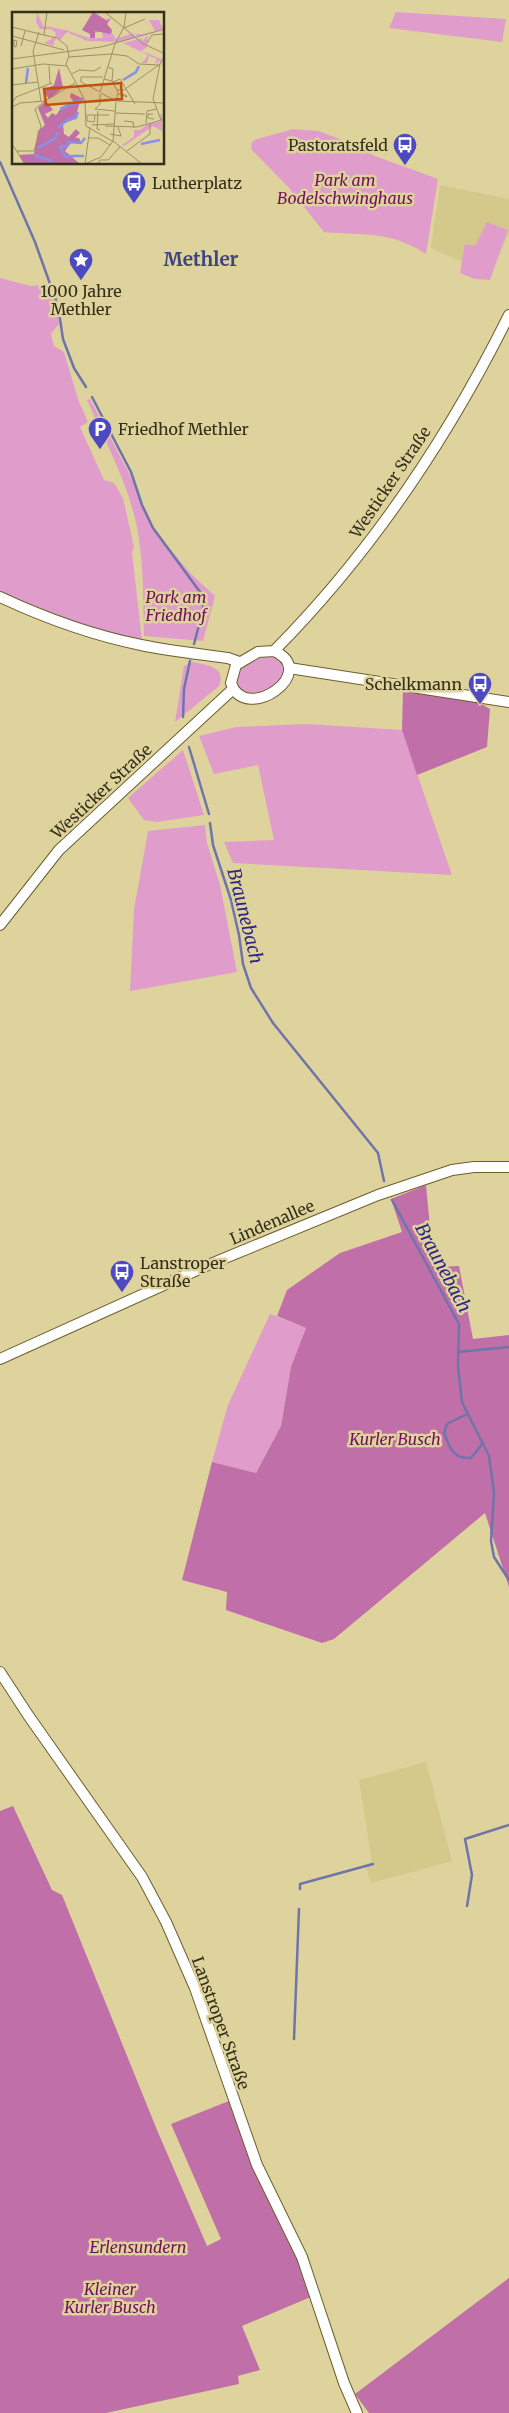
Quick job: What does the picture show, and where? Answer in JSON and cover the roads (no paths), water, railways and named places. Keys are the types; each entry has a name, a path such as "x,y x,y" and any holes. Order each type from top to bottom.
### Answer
{"street":[{"name":"Westicker Straße","path":"274,650 350,566 380,527 483,366 509,315"},
{"path":"0,597 69,627 112,639 143,646 228,658 239,662"},
{"path":"274,650 285,658 289,668 288,678 281,687 259,698 243,697 233,689 232,676 239,662 258,652 274,650"},
{"path":"289,668 509,702"},
{"name":"Westicker Straße","path":"0,925 22,895 60,850 233,689"},
{"name":"Lindenallee","path":"0,1359 208,1265 378,1195 452,1170 474,1167 509,1167"},
{"name":"Lanstroper Straße","path":"0,1672 142,1877 166,1922 195,1988 257,2166 302,2257 338,2365 357,2413"}],"waterway":[{"name":"Braunebach","path":"0,162 35,242 58,306 63,339 74,368 86,387"},
{"name":"Braunebach","path":"92,397 131,472 142,505 153,528 203,596 203,610 194,644"},
{"name":"Braunebach","path":"183,717 184,689 190,661"},
{"name":"Braunebach","path":"189,747 209,814"},
{"name":"Braunebach","path":"210,823 213,845 231,900 243,964 251,988 273,1023 378,1153 384,1181"},
{"name":"Braunebach","path":"392,1200 459,1324 458,1367 462,1402 489,1456 494,1492 491,1541 494,1557 509,1580"},
{"path":"458,1352 509,1347"},
{"path":"467,1414 447,1424 444,1433 450,1448 460,1457 471,1458 483,1443"},
{"path":"467,1906 472,1875 465,1839 509,1825"},
{"path":"300,1889 300,1884 373,1864"},
{"path":"294,2039 299,1909"}],"place":[{"name":"Pastoratsfeld","path":"405,166"},
{"name":"Lutherplatz","path":"134,204"},
{"name":"1000 Jahre Methler","path":"81,281"},
{"name":"Friedhof Methler","path":"100,450"},
{"name":"Schelkmann","path":"480,705"},
{"name":"Lanstroper Straße","path":"122,1293"}],"district":[{"name":"Methler","path":"201,259"}],"park label":[{"name":"Park am Bodelschwinghaus","path":"345,189"},
{"name":"Park am Friedhof","path":"176,606"},
{"name":"Kurler Busch","path":"395,1439"},
{"name":"Erlensundern","path":"138,2247"},
{"name":"Kleiner Kurler Busch","path":"110,2298"}]}
